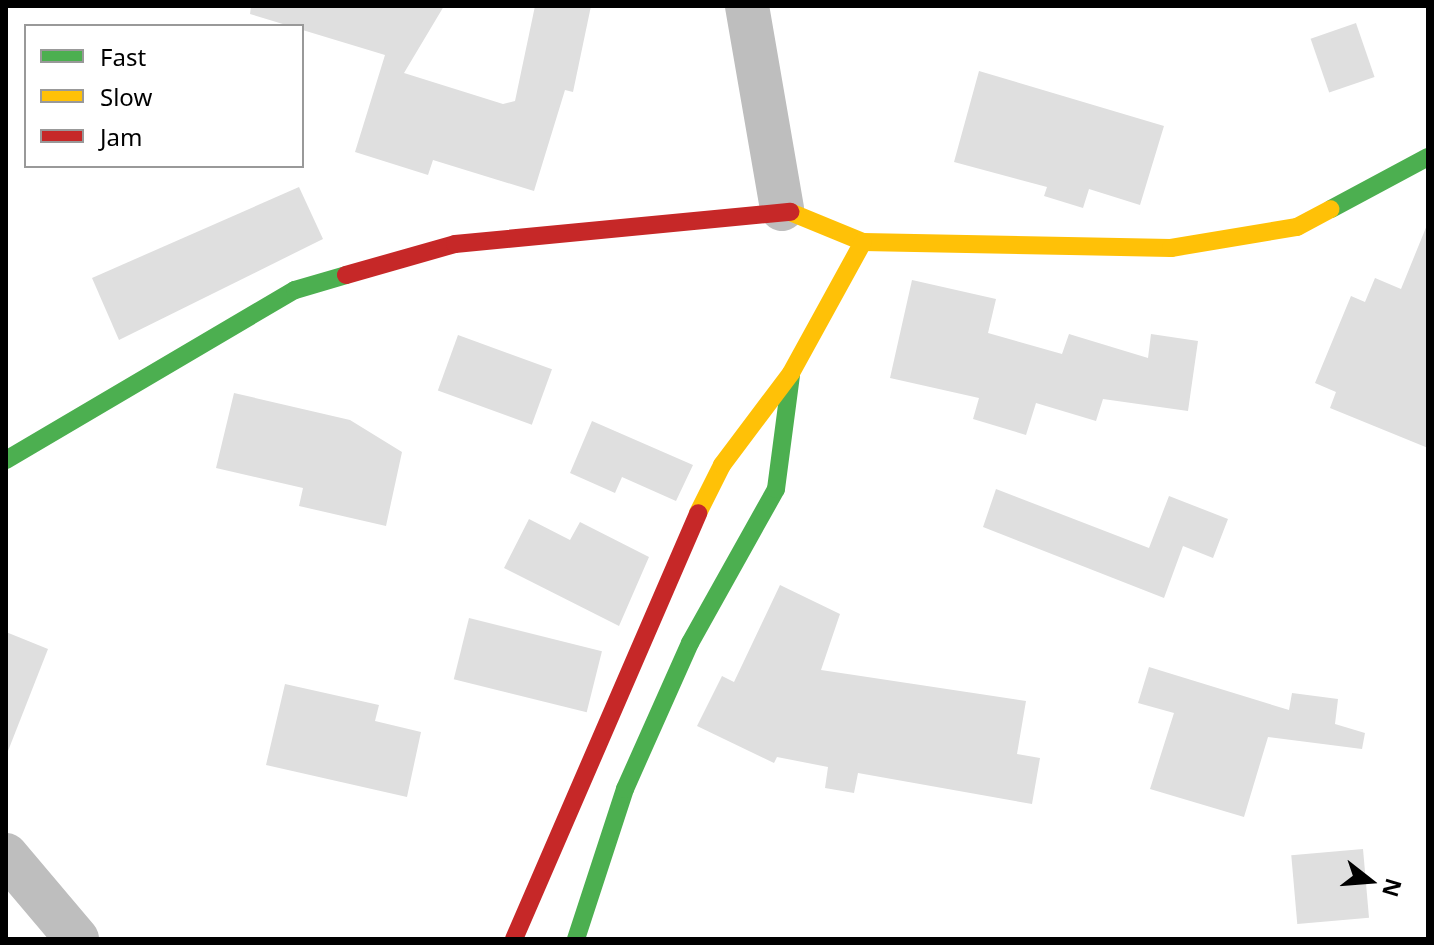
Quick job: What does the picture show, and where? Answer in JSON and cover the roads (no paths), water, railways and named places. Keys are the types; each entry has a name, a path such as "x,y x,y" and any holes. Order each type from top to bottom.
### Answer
{"street":[{"path":"747,6 782,209"},
{"path":"6,460 295,290 455,244 782,209 863,242 1171,248 1297,227 1428,157"},
{"path":"514,939 666,579 722,465 791,373 863,242"},
{"path":"576,939 625,789 690,643 776,489 791,373"},
{"path":"6,855 77,939"}]}
